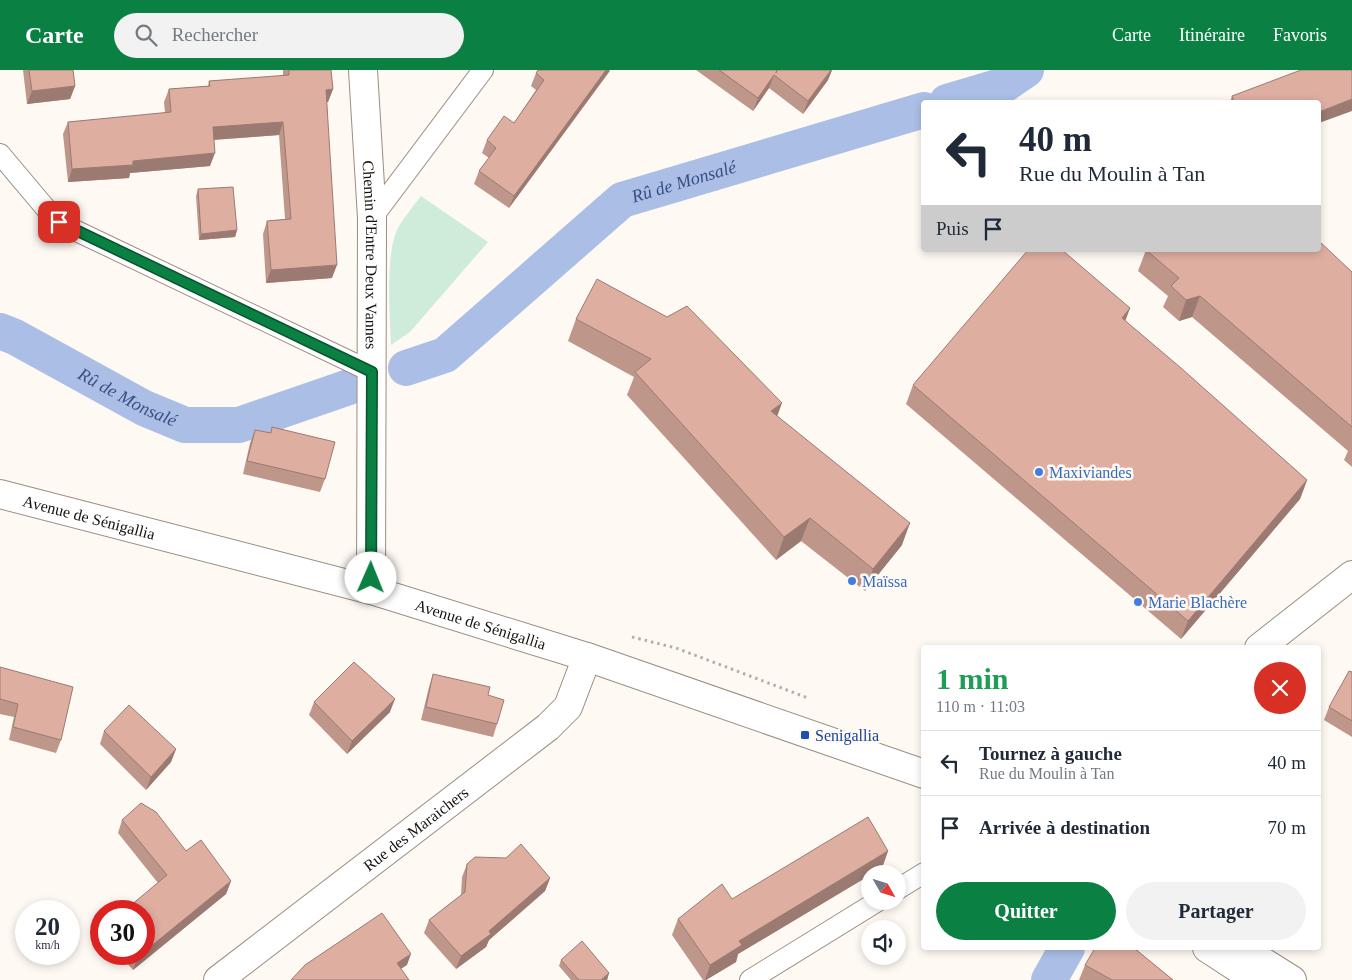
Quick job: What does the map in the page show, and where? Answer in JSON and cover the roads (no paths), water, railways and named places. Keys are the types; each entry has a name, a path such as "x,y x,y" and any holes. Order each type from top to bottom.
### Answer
{"street":[{"name":"Chemin d'Entre Deux Vannes","path":"363,70 372,218 371,590"},
{"name":"Avenue de Sénigallia","path":"0,494 371,590 587,657 921,773"},
{"path":"1263,645 1352,575"},
{"name":"Rue des Maraichers","path":"218,980 548,727 568,707 587,657"},
{"path":"1210,950 1256,980"},
{"path":"1244,950 1292,980"}],"lane":[{"path":"372,218 483,70"},
{"path":"0,154 53,217 64,225 372,372"},
{"path":"906,884 921,875"},
{"path":"750,980 863,910"}],"waterway":[{"name":"Rû de Monsalé","path":"954,100 1004,85 1026,70"},
{"name":"Rû de Monsalé","path":"406,368 445,355 622,200 921,111"},
{"name":"Rû de Monsalé","path":"0,331 15,337 144,408 185,425 239,425 349,387"},
{"path":"1049,980 1066,950"}],"place":[{"name":"Maxiviandes","path":"1039,472"},
{"name":"Maïssa","path":"852,581"},
{"name":"Marie Blachère","path":"1138,602"},
{"name":"Senigallia","path":"805,735"}]}
